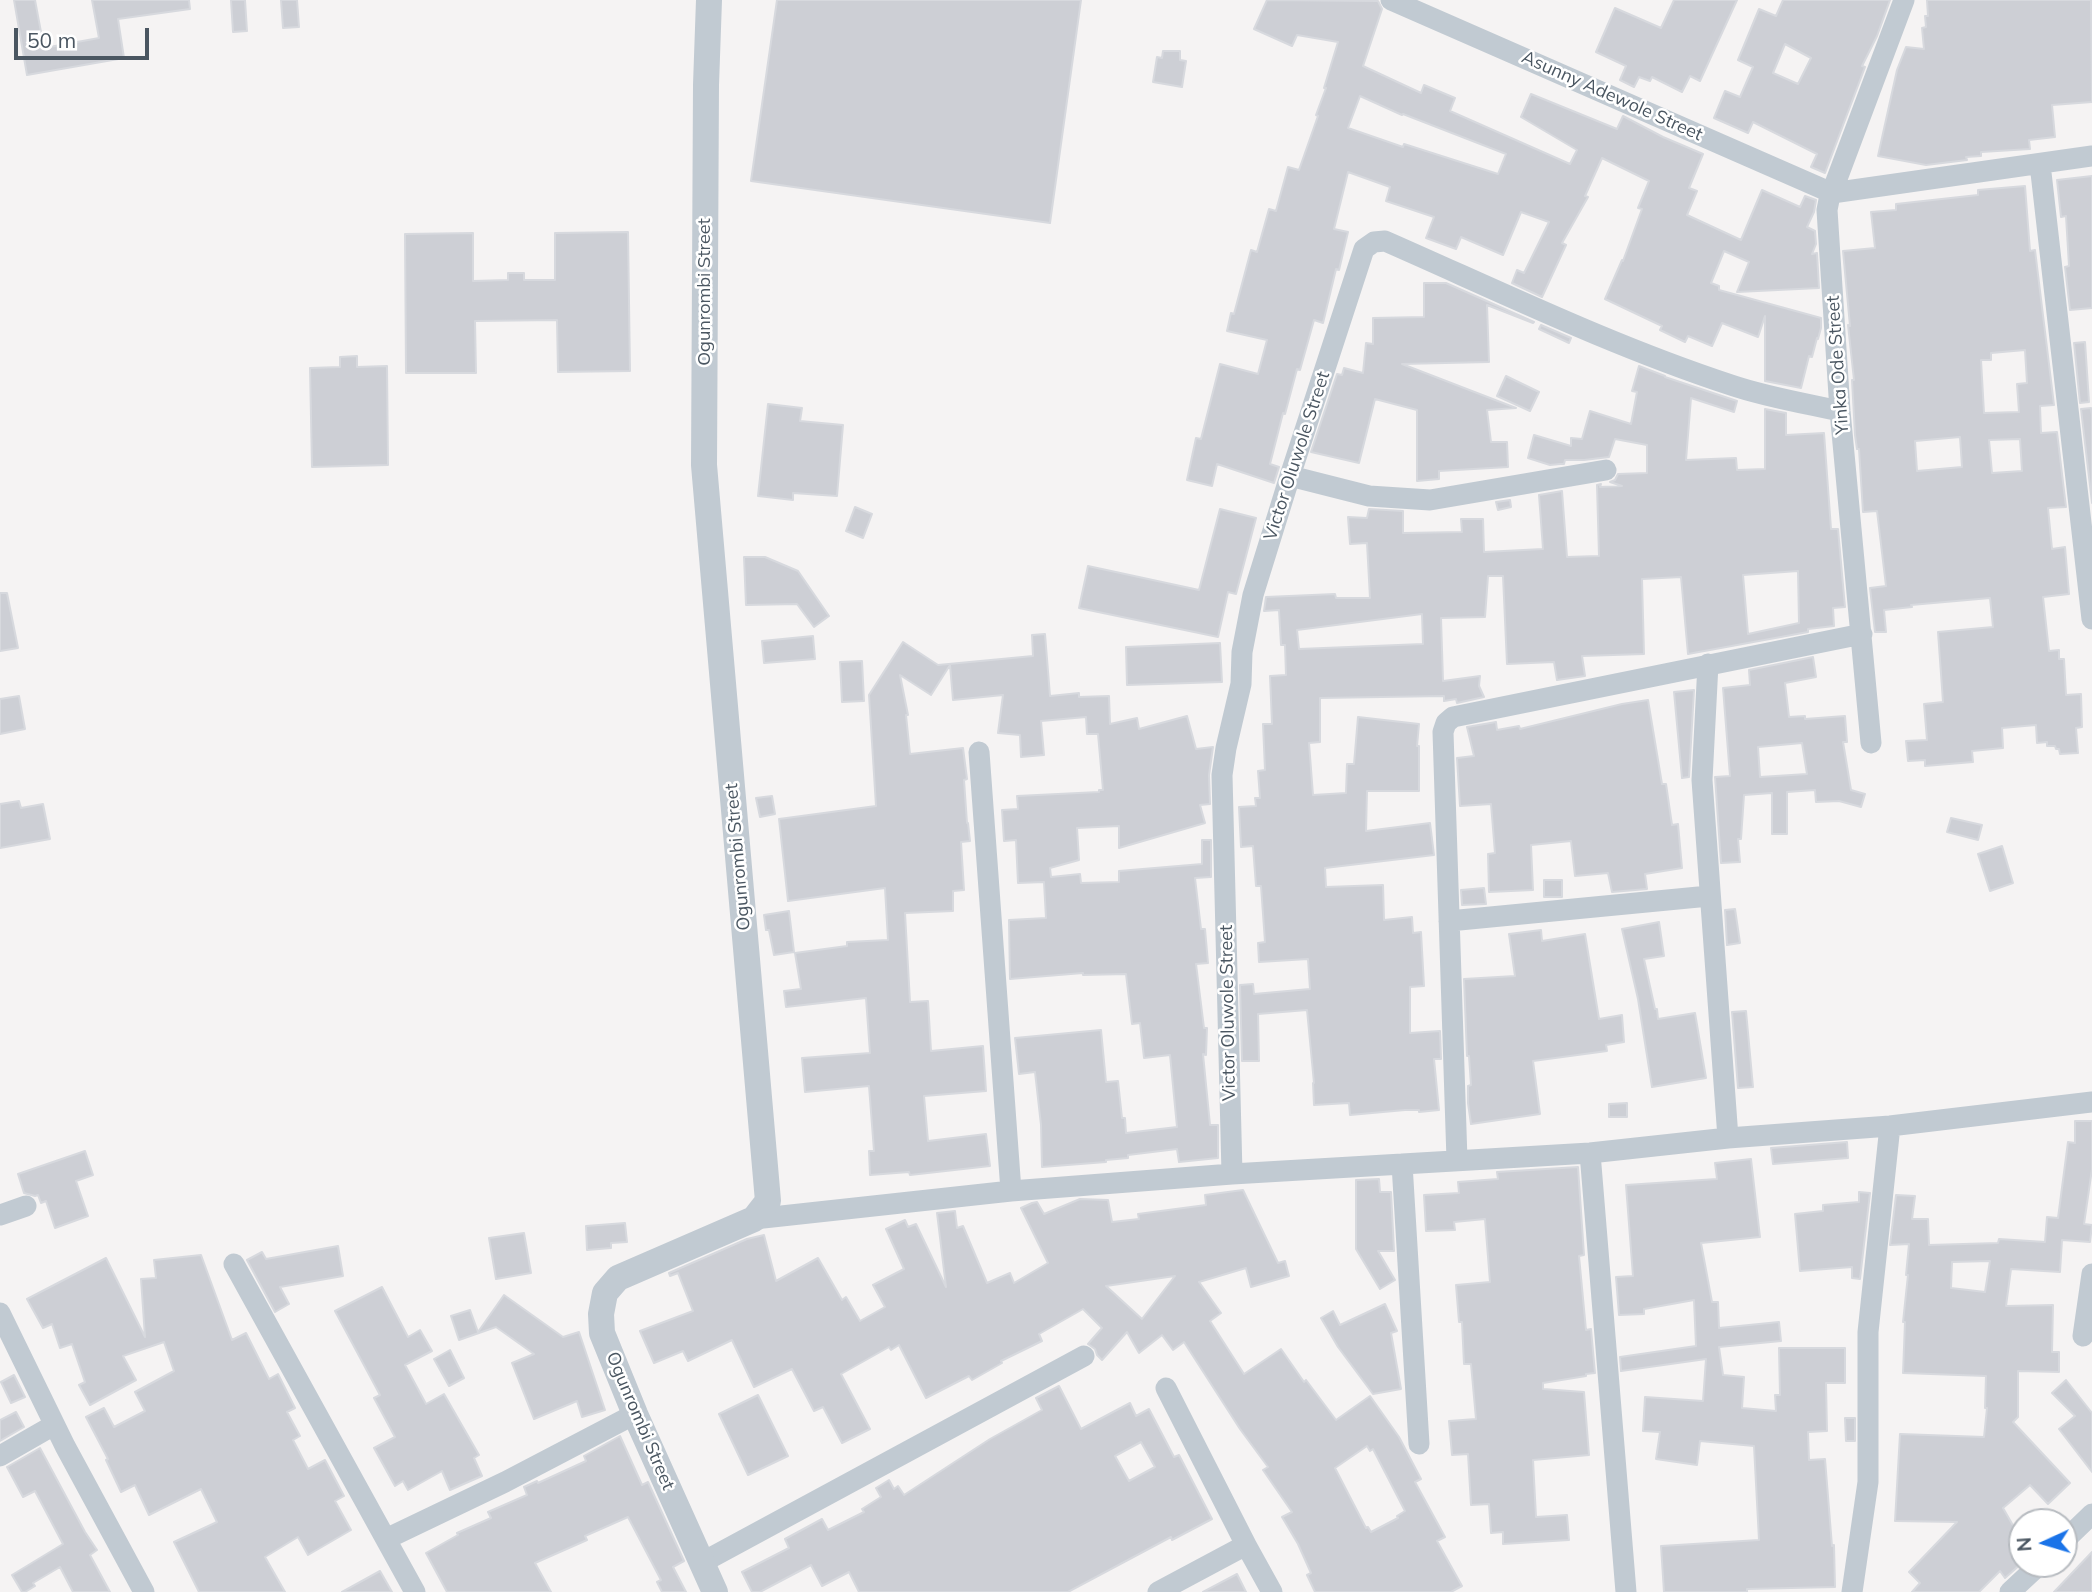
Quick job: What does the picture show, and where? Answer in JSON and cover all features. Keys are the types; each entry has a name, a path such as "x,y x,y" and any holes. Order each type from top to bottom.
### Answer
{"street":[{"name":"Ogunrombi Street","path":"709,0 704,465 768,1201 754,1219 618,1278 605,1293 601,1314 602,1333 635,1414 715,1592"},
{"name":"Asunny Adewole Street","path":"1391,0 1832,193"},
{"name":"Yinka Ode Street","path":"1871,743 1840,411 1827,210 1904,0"},
{"path":"1832,193 2092,156"},
{"path":"2040,164 2092,619"},
{"name":"Victor Oluwole Street","path":"1232,1174 1222,775 1241,684 1242,652 1253,595 1364,249 1374,242 1385,241 1612,340 1731,385 1840,411"},
{"path":"1290,476 1369,496 1430,500 1606,470"},
{"path":"1457,1160 1443,732 1446,723 1453,717 1862,635"},
{"path":"1708,664 1702,780 1728,1138"},
{"path":"979,752 1011,1191"},
{"path":"1450,921 1709,896"},
{"path":"754,1219 1011,1191 1232,1174 1590,1153 1728,1138 1890,1126 2092,1102"},
{"path":"1852,1592 1868,1482 1868,1332 1890,1126"},
{"path":"1590,1153 1626,1592"},
{"path":"1402,1164 1419,1444"},
{"path":"0,1215 26,1206"},
{"path":"234,1264 415,1592"},
{"path":"2083,1336 2092,1273"},
{"path":"0,1313 54,1425 144,1592"},
{"path":"703,1562 1084,1356"},
{"path":"1166,1388 1272,1592"},
{"path":"386,1539 505,1482 635,1414"},
{"path":"0,1456 54,1425"},
{"path":"2078,1528 2092,1514"},
{"path":"1158,1592 1246,1545"},
{"path":"2010,1592 2025,1578"}],"building":[{"path":"14,0 35,0 44,48 99,38 92,0 189,0 190,9 118,19 124,58 27,75"},
{"path":"231,0 245,0 247,31 233,32"},
{"path":"281,0 297,0 299,27 283,28"},
{"path":"777,0 1081,0 1050,223 751,181"},
{"path":"1267,0 1378,1 1382,9 1363,66 1421,93 1424,85 1455,98 1450,111 1570,164 1577,150 1521,117 1531,94 1617,129 1623,116 1703,154 1689,188 1697,191 1687,215 1741,240 1762,190 1800,207 1805,196 1816,200 1807,227 1815,231 1816,244 1812,254 1817,253 1819,288 1737,292 1749,262 1724,251 1711,283 1719,286 1719,290 1821,318 1818,339 1812,357 1809,356 1801,388 1765,381 1765,316 1758,337 1722,323 1712,346 1688,336 1685,342 1660,330 1662,326 1605,299 1623,261 1642,209 1638,208 1649,181 1602,158 1585,196 1588,197 1562,243 1566,245 1542,297 1512,283 1517,270 1524,273 1549,222 1521,212 1503,255 1461,237 1456,249 1426,238 1434,217 1386,201 1390,187 1348,172 1334,229 1348,232 1339,270 1336,269 1323,323 1314,320 1300,370 1297,369 1285,414 1283,413 1270,464 1279,467 1274,483 1217,464 1212,486 1187,480 1196,438 1201,439 1220,364 1258,374 1267,340 1227,331 1231,313 1234,314 1251,250 1257,252 1269,209 1276,211 1288,167 1299,170 1318,116 1316,115 1338,42 1297,35 1292,46 1254,29","holes":["1360,96 1402,115 1506,154 1498,174 1348,128"]},
{"path":"1674,0 1737,0 1700,81 1690,76 1682,92 1652,77 1650,81 1639,77 1634,87 1620,80 1626,66 1596,52 1615,8 1661,28"},
{"path":"1783,0 1890,0 1862,66 1865,67 1825,173 1811,167 1817,154 1753,122 1748,133 1714,118 1725,91 1740,97 1753,67 1738,60 1759,9 1776,16","holes":["1785,44 1811,58 1798,84 1773,73"]},
{"path":"1927,0 2091,0 2092,102 2052,105 2055,137 2029,140 2030,149 1981,152 1981,156 1966,157 1967,160 1926,165 1878,156 1897,70 1906,47 1924,49 1922,28 1926,27 1925,16 1928,16"},
{"path":"1163,51 1180,51 1180,60 1186,61 1182,87 1153,82 1157,57 1162,58"},
{"path":"2092,176 2092,308 2070,310 2065,267 2069,266 2066,216 2061,217 2057,180"},
{"path":"2025,186 2030,251 2035,250 2054,405 2040,406 2041,433 2057,432 2066,507 2048,508 2052,549 2065,547 2069,594 2043,597 2049,651 2059,650 2059,659 2064,659 2066,695 2081,694 2082,727 2076,728 2078,753 2060,754 2059,749 2047,746 2047,742 2037,743 2036,725 2002,728 2003,748 1972,751 1973,762 1925,766 1925,760 1908,761 1906,741 1927,740 1924,704 1943,702 1938,632 1993,627 1990,598 1884,610 1886,632 1875,632 1870,588 1886,586 1877,511 1863,512 1843,251 1875,248 1871,212 1896,210 1896,204 1978,195 1978,190","holes":["2025,350 2027,383 2017,384 2019,412 1984,413 1981,360 1991,360 1991,353","1960,437 1962,467 1917,471 1915,441","2020,439 2022,471 1992,473 1989,440"]},
{"path":"628,232 630,371 558,372 557,320 475,321 476,373 406,373 405,234 473,233 473,281 508,280 508,273 524,273 524,280 555,280 555,233"},
{"path":"1424,283 1446,283 1534,322 1487,305 1489,362 1402,364 1516,408 1487,410 1491,442 1507,442 1508,467 1439,471 1439,479 1417,481 1417,410 1375,399 1359,463 1311,452 1337,374 1342,375 1344,368 1363,373 1366,343 1373,344 1373,318 1424,317"},
{"path":"1541,325 1571,338 1569,343 1539,329"},
{"path":"2085,342 2089,402 2080,403 2074,343"},
{"path":"357,356 357,367 387,366 388,465 312,467 310,368 340,367 340,357"},
{"path":"1639,366 1737,401 1734,412 1691,398 1686,460 1736,458 1737,470 1765,469 1765,409 1786,413 1786,435 1824,433 1831,529 1838,529 1845,607 1833,608 1834,626 1688,654 1681,577 1642,579 1644,654 1582,656 1585,676 1557,680 1554,662 1507,664 1503,576 1488,576 1485,617 1441,618 1443,681 1480,676 1479,686 1484,697 1457,703 1456,699 1444,701 1444,696 1320,698 1320,742 1309,743 1313,795 1346,793 1347,764 1354,764 1358,717 1419,724 1419,791 1367,791 1366,831 1430,823 1434,855 1325,868 1326,887 1383,885 1384,920 1412,917 1413,933 1421,932 1424,986 1410,987 1410,1033 1440,1031 1441,1059 1434,1059 1439,1110 1350,1115 1349,1103 1314,1105 1307,1010 1258,1014 1259,1061 1242,1061 1240,985 1253,984 1254,994 1310,989 1308,959 1259,962 1258,943 1265,942 1261,886 1256,886 1253,846 1241,847 1239,807 1256,806 1255,798 1260,798 1258,771 1265,770 1263,724 1272,724 1270,676 1286,675 1285,645 1281,645 1279,610 1264,611 1266,597 1335,594 1336,598 1370,598 1367,543 1350,544 1348,517 1367,518 1369,509 1403,511 1403,533 1462,532 1461,519 1483,519 1484,552 1543,549 1539,495 1562,491 1567,557 1599,556 1597,485 1622,486 1610,482 1615,480 1618,474 1647,473 1647,445 1615,439 1609,457 1565,460 1564,464 1550,465 1528,458 1534,435 1571,446 1571,438 1582,439 1590,411 1631,424 1637,392 1632,391","holes":["1798,571 1799,623 1748,634 1743,575","1422,614 1423,644 1299,649 1297,630"]},
{"path":"1506,376 1539,392 1530,411 1497,396"},
{"path":"768,404 802,408 800,421 843,425 837,496 793,493 793,500 758,496"},
{"path":"2091,408 2092,415 2092,503 2081,409"},
{"path":"1510,500 1511,507 1498,510 1496,502"},
{"path":"855,507 872,514 863,538 846,531"},
{"path":"1220,509 1256,518 1236,594 1228,592 1218,637 1079,608 1088,566 1199,590"},
{"path":"744,557 765,557 798,571 829,616 814,627 797,604 746,605"},
{"path":"0,593 7,593 18,648 0,651"},
{"path":"1045,634 1050,696 1079,693 1079,697 1109,696 1110,724 1137,718 1139,729 1187,716 1196,749 1213,747 1209,775 1210,804 1200,805 1205,823 1119,848 1119,826 1077,828 1079,860 1050,868 1051,877 1080,874 1081,883 1119,882 1119,871 1202,864 1202,840 1211,840 1211,877 1195,878 1201,929 1205,929 1208,963 1196,964 1204,1028 1207,1028 1206,1055 1203,1054 1210,1125 1218,1125 1218,1158 1179,1162 1177,1149 1128,1155 1128,1158 1106,1162 1042,1167 1035,1072 1019,1074 1015,1038 1101,1030 1106,1082 1118,1081 1126,1133 1177,1127 1170,1055 1144,1058 1140,1023 1132,1024 1126,974 1083,973 1010,979 1009,920 1046,918 1044,882 1018,883 1016,840 1004,841 1002,810 1018,809 1017,796 1103,790 1098,734 1087,734 1086,717 1041,721 1044,755 1021,757 1020,735 998,733 1003,695 953,700 950,665 931,695 900,675 908,715 910,754 963,748 970,841 961,842 964,890 953,891 953,911 905,913 910,1002 928,1001 931,1051 983,1046 986,1091 924,1096 928,1141 986,1134 990,1166 910,1175 909,1172 870,1175 869,1151 874,1151 869,1086 805,1092 802,1058 870,1053 866,998 786,1007 784,991 801,989 795,953 847,946 847,942 888,940 885,888 788,901 779,819 876,806 869,695 903,642 938,665 1033,656 1032,635"},
{"path":"813,636 815,659 764,663 762,641"},
{"path":"1220,643 1222,682 1127,685 1126,647"},
{"path":"1813,657 1816,677 1785,683 1789,717 1805,716 1805,719 1845,716 1847,742 1843,742 1851,790 1865,794 1861,807 1839,801 1816,802 1815,790 1787,792 1787,834 1772,834 1772,793 1744,795 1741,839 1738,839 1740,862 1721,863 1715,777 1730,776 1723,688 1750,685 1749,670","holes":["1802,743 1807,774 1760,777 1758,747"]},
{"path":"862,661 864,701 842,702 840,662"},
{"path":"1694,690 1689,777 1682,778 1674,692"},
{"path":"19,696 25,729 0,734 0,699"},
{"path":"1648,700 1662,784 1666,784 1672,825 1678,824 1682,868 1645,874 1647,889 1612,892 1608,873 1575,876 1571,841 1531,845 1533,890 1489,892 1488,854 1495,853 1491,804 1460,806 1457,758 1474,756 1467,727 1496,722 1497,730 1519,726 1520,729"},
{"path":"772,796 775,814 760,817 756,798"},
{"path":"19,801 21,808 43,804 50,839 0,848 0,804"},
{"path":"1951,818 1982,825 1978,840 1947,832"},
{"path":"2002,846 2013,883 1990,891 1978,854"},
{"path":"1544,880 1562,880 1562,897 1544,897"},
{"path":"1484,888 1486,904 1462,905 1461,890"},
{"path":"1735,909 1740,943 1727,945 1725,910"},
{"path":"789,911 794,952 774,955 764,915"},
{"path":"1659,922 1664,956 1644,959 1658,1019 1695,1013 1706,1078 1652,1087 1638,999 1622,929"},
{"path":"1541,930 1542,941 1585,934 1599,1019 1622,1015 1624,1042 1606,1045 1607,1051 1533,1061 1540,1114 1471,1124 1464,979 1515,976 1509,934"},
{"path":"1746,1011 1753,1087 1738,1088 1732,1012"},
{"path":"1627,1103 1627,1117 1609,1117 1609,1104"},
{"path":"2075,1121 2092,1121 2092,1169 2084,1224 2092,1225 2090,1242 2062,1240 2060,1272 2011,1269 2006,1306 2053,1305 2052,1352 2059,1352 2059,1372 2018,1371 2018,1417 2013,1422 2070,1483 2048,1504 2030,1485 2003,1508 2008,1517 2008,1575 2005,1578 2000,1571 1979,1592 1912,1592 1920,1583 1909,1572 1957,1522 1895,1521 1900,1434 1984,1437 1986,1376 1903,1373 1903,1322 1909,1244 1890,1245 1896,1195 1915,1196 1912,1219 1928,1219 1929,1245 1998,1243 1999,1239 2045,1242 2047,1217 2058,1218 2068,1142 2075,1143","holes":["1990,1261 1985,1292 1951,1288 1952,1262"]},
{"path":"1847,1142 1848,1158 1773,1164 1771,1148"},
{"path":"85,1151 93,1175 76,1181 88,1216 55,1228 46,1201 41,1203 38,1195 24,1193 18,1174"},
{"path":"1751,1159 1760,1237 1701,1243 1712,1302 1718,1302 1719,1328 1779,1322 1781,1341 1719,1347 1723,1375 1744,1377 1742,1408 1776,1411 1775,1395 1780,1395 1779,1348 1845,1348 1845,1383 1826,1383 1827,1431 1808,1432 1809,1460 1825,1459 1832,1546 1834,1545 1835,1587 1747,1589 1747,1592 1664,1592 1661,1546 1759,1540 1754,1446 1700,1441 1697,1465 1656,1459 1660,1432 1643,1431 1645,1397 1703,1401 1706,1359 1621,1371 1620,1357 1696,1346 1694,1300 1644,1309 1644,1314 1619,1315 1616,1277 1633,1276 1626,1185 1717,1179 1715,1163"},
{"path":"1578,1167 1584,1255 1579,1256 1586,1330 1591,1329 1595,1373 1543,1383 1543,1389 1584,1392 1589,1455 1533,1460 1536,1517 1567,1515 1569,1540 1503,1544 1503,1532 1491,1533 1489,1504 1471,1505 1468,1454 1452,1455 1449,1421 1476,1419 1471,1364 1464,1364 1462,1322 1459,1322 1456,1285 1490,1282 1485,1219 1454,1222 1455,1230 1426,1231 1424,1195 1459,1193 1458,1182 1498,1179 1497,1172"},
{"path":"1379,1179 1380,1192 1391,1192 1394,1251 1378,1251 1395,1280 1380,1289 1356,1249 1356,1180"},
{"path":"1243,1190 1278,1263 1285,1261 1289,1276 1251,1287 1246,1268 1199,1282 1221,1313 1210,1321 1244,1374 1281,1349 1336,1420 1370,1396 1399,1437 1421,1479 1415,1482 1445,1537 1437,1541 1462,1586 1451,1592 1315,1592 1307,1575 1311,1573 1282,1517 1292,1512 1263,1470 1268,1467 1184,1342 1173,1350 1162,1335 1139,1353 1127,1332 1102,1360 1088,1344 1102,1328 1083,1309 1039,1334 1042,1341 1001,1361 1002,1363 972,1380 969,1376 926,1398 899,1345 891,1350 889,1347 841,1374 870,1429 842,1443 823,1407 814,1411 792,1369 754,1387 732,1340 688,1361 683,1351 654,1363 640,1331 693,1311 678,1273 670,1276 669,1273 747,1239 764,1235 776,1281 818,1258 842,1300 846,1297 860,1321 885,1307 873,1285 904,1269 886,1229 905,1220 908,1227 916,1224 946,1287 937,1213 955,1211 957,1228 963,1226 987,1283 1010,1273 1014,1283 1048,1263 1021,1208 1037,1202 1044,1214 1080,1199 1108,1200 1112,1222 1139,1219 1138,1214 1206,1205 1205,1195","holes":["1175,1276 1142,1319 1106,1286","1367,1446 1370,1451 1373,1449 1405,1511 1397,1516 1398,1518 1371,1532 1366,1528 1335,1468"]},
{"path":"1859,1192 1870,1193 1860,1279 1852,1278 1852,1267 1800,1271 1795,1214 1823,1211 1823,1205 1859,1202"},
{"path":"625,1223 627,1242 611,1243 611,1248 587,1250 586,1226"},
{"path":"524,1233 531,1273 496,1279 489,1238"},
{"path":"338,1246 343,1276 280,1287 289,1304 275,1312 247,1260 262,1252 266,1259"},
{"path":"201,1255 232,1340 246,1333 269,1379 278,1374 295,1408 287,1412 300,1436 293,1440 308,1469 325,1460 344,1496 335,1501 351,1530 308,1555 298,1537 265,1557 285,1592 199,1592 174,1542 217,1522 201,1489 149,1515 135,1485 121,1492 106,1460 108,1459 86,1417 104,1408 114,1427 145,1411 135,1392 174,1371 164,1342 123,1356 136,1380 90,1405 79,1385 85,1382 72,1344 60,1348 52,1324 43,1328 27,1299 106,1258 145,1337 141,1279 156,1278 154,1260"},
{"path":"382,1287 408,1337 420,1330 432,1351 405,1365 426,1404 444,1394 479,1455 474,1458 482,1476 450,1490 442,1471 408,1490 403,1481 395,1486 374,1448 395,1437 374,1398 380,1395 335,1311"},
{"path":"504,1295 563,1337 579,1332 605,1410 582,1417 577,1401 534,1419 512,1363 534,1354 496,1327 459,1340 451,1316 470,1310 478,1332"},
{"path":"1385,1304 1397,1331 1391,1333 1401,1389 1373,1394 1338,1347 1321,1318 1333,1311 1340,1325"},
{"path":"450,1350 464,1378 449,1386 434,1359"},
{"path":"14,1375 25,1397 11,1403 1,1382"},
{"path":"2066,1380 2092,1413 2092,1472 2059,1429 2075,1416 2052,1393"},
{"path":"1059,1386 1081,1429 1130,1403 1136,1416 1149,1409 1174,1457 1179,1455 1212,1519 1172,1540 1171,1537 1068,1592 859,1592 849,1572 822,1586 811,1565 760,1592 752,1592 742,1572 789,1548 785,1539 822,1519 828,1530 864,1512 862,1509 881,1497 876,1488 889,1480 894,1489 898,1486 904,1495 990,1439 1042,1410 1036,1398","holes":["1141,1442 1155,1467 1129,1481 1115,1456"]},
{"path":"758,1395 788,1456 748,1475 719,1414"},
{"path":"16,1412 24,1427 0,1441 0,1420"},
{"path":"1845,1418 1855,1418 1855,1441 1846,1441"},
{"path":"620,1436 642,1485 648,1482 684,1561 673,1567 686,1592 662,1592 657,1582 661,1580 628,1517 585,1536 587,1540 535,1563 551,1592 447,1592 426,1553 458,1535 457,1533 491,1518 488,1512 527,1495 524,1487 586,1461 584,1456"},
{"path":"40,1448 97,1550 90,1555 110,1592 73,1592 60,1567 33,1583 35,1586 25,1592 22,1592 12,1575 63,1544 35,1491 23,1497 7,1467"},
{"path":"2092,1552 2092,1592 2054,1592 2067,1578 2078,1578 2078,1567"},
{"path":"380,1571 392,1592 342,1592"},
{"path":"1237,1574 1246,1592 1203,1592"}]}
